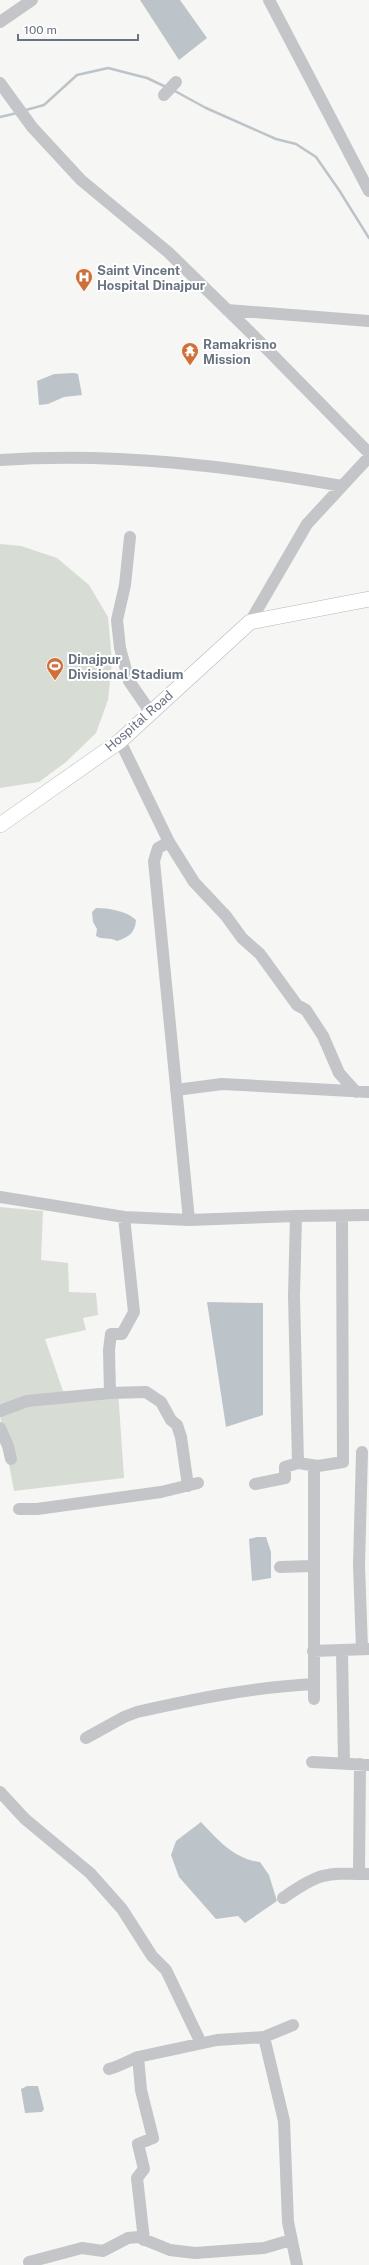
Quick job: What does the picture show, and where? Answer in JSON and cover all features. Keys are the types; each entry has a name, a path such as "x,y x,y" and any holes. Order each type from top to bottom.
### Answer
{"main road":[{"path":"250,622 369,599"},
{"name":"Hospital Road","path":"0,824 120,741 250,622"}],"street":[{"path":"0,22 32,0"},
{"path":"269,0 369,191"},
{"path":"164,95 176,82"},
{"path":"0,83 21,112 81,180 168,252 228,310 369,453"},
{"path":"228,310 369,321"},
{"path":"250,622 307,524 369,457"},
{"path":"0,460 112,459 185,462 260,472 342,486"},
{"path":"130,537 125,585 117,620 120,648 129,681 151,713"},
{"path":"120,741 169,842 194,882 226,916 242,938 260,954 297,1005 306,1010 323,1036 339,1073 356,1092"},
{"path":"169,842 158,848 154,861 189,1220"},
{"path":"176,1090 222,1084 369,1092"},
{"path":"0,1197 124,1217 189,1220 296,1216 342,1217 369,1215"},
{"path":"296,1216 294,1296 298,1463"},
{"path":"110,1393 109,1368 111,1334 122,1334 134,1312 124,1217"},
{"path":"255,1484 285,1478 285,1467 298,1463 314,1466 343,1462 342,1217"},
{"path":"0,1411 26,1401 110,1393 146,1392 161,1402 171,1420 177,1425 193,1484 161,1492 37,1509 19,1509"},
{"path":"0,1428 8,1446 11,1459"},
{"path":"313,1651 365,1649 359,1565 366,1452 344,1453"},
{"path":"314,1466 312,1566 314,1699"},
{"path":"280,1567 312,1566"},
{"path":"342,1651 344,1764"},
{"path":"86,1738 124,1716 137,1712 223,1695 286,1686 314,1684"},
{"path":"283,1898 316,1877 331,1873 364,1874 364,1764 312,1762"},
{"path":"2,1799 90,1874 122,1909 152,1956 166,1970 201,2043"},
{"path":"109,2069 125,2065 130,2060 138,2056 201,2043 264,2037 293,2026"},
{"path":"264,2037 282,2106 286,2132 287,2196 291,2240 297,2265"},
{"path":"138,2056 141,2090 153,2138 138,2144 144,2169 137,2178 144,2240"},
{"path":"29,2262 82,2248 104,2251 128,2238 138,2237 170,2250 195,2253 264,2248 291,2240"}],"shaded area":[{"path":"140,0 180,0 207,38 179,60"},
{"path":"54,374 78,374 82,395 64,397 48,404 39,405 37,381"},
{"name":"Dinajpur Divisional Stadium","path":"0,544 21,546 57,558 89,585 108,617 112,661 108,700 96,733 66,762 39,782 0,788"},
{"path":"96,908 128,914 136,920 131,934 117,941 96,936 97,929 93,922 92,912"},
{"path":"0,1207 43,1211 41,1260 68,1263 69,1292 96,1293 98,1315 83,1318 86,1330 45,1339 63,1391 118,1390 124,1478 14,1491 0,1416"},
{"path":"207,1302 263,1303 263,1415 226,1427"},
{"path":"266,1537 271,1552 271,1578 252,1581 249,1539"},
{"path":"201,1822 220,1842 234,1853 260,1862 269,1875 277,1901 245,1923 238,1916 216,1919 179,1877 171,1855 176,1841"},
{"path":"27,2086 38,2086 44,2109 42,2112 25,2113 21,2089"}],"waterway":[{"path":"26,110 44,105 77,75 108,68 147,78 166,87"},
{"path":"173,90 206,108 276,139 296,144 316,157 369,238"},
{"path":"0,117 17,113"}],"place":[{"name":"Saint Vincent Hospital Dinajpur","path":"84,292"},
{"name":"Ramakrisno Mission","path":"190,366"},
{"name":"Dinajpur Divisional Stadium","path":"55,681"}]}
